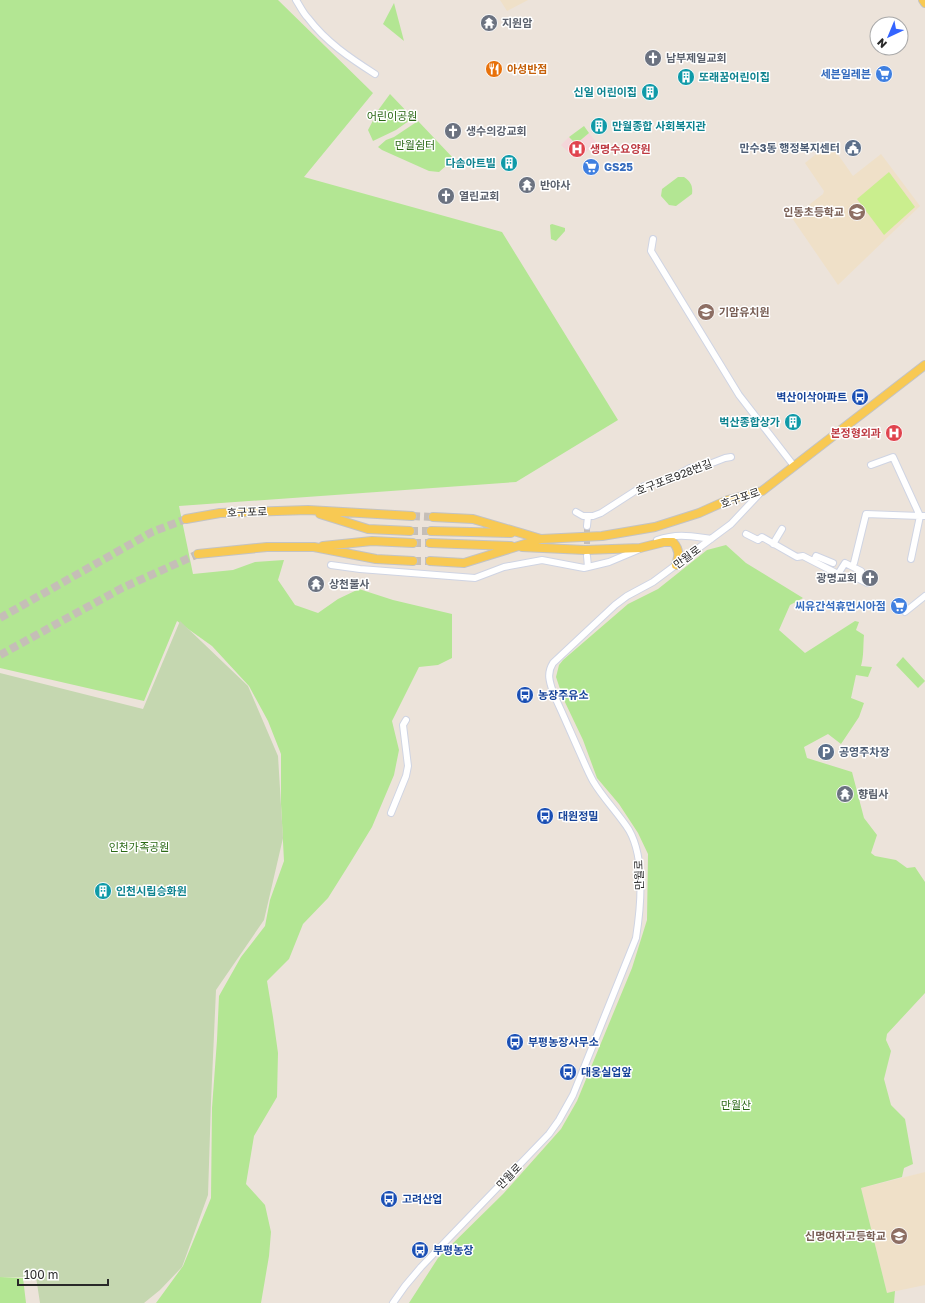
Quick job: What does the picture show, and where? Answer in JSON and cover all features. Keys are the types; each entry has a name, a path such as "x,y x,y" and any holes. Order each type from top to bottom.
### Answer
{"main road":[{"name":"호구포로","path":"430,561 464,563 541,539 602,536 655,527 699,513 728,500 762,491 925,365"},
{"name":"호구포로","path":"186,519 220,514 308,510 412,516"},
{"name":"호구포로","path":"308,510 368,529 410,530"},
{"name":"호구포로","path":"433,517 473,519 541,539"},
{"name":"호구포로","path":"431,531 523,534"},
{"path":"198,554 267,547 314,547 372,541 413,543"},
{"path":"517,546 585,550 646,547 664,542 673,542 677,546 679,556 676,565"},
{"name":"호구포로","path":"430,543 517,546"},
{"path":"314,547 376,559 413,561"}],"street":[{"path":"296,0 308,18 334,46 375,74"},
{"path":"653,239 651,251 739,395 794,466"},
{"name":"호구포로928번길","path":"588,516 594,516 601,513 644,486 670,479 690,468 706,465 731,457"},
{"path":"871,465 893,457 922,516 911,559"},
{"name":"만월로","path":"394,1303 405,1286 421,1267 549,1134 559,1120 573,1095 636,938 640,918 640,868 636,847 630,832 592,780 549,682 549,673 553,663 615,605 627,596 653,582 731,524 762,491"},
{"path":"576,512 583,516 588,516 587,526"},
{"path":"854,563 866,514 922,516"},
{"path":"774,544 782,529"},
{"path":"746,534 758,540 762,537 797,557 803,556 838,574 845,563 861,571 857,578 867,583"},
{"path":"331,566 474,578 504,567 542,560 584,568 609,562 646,547 655,541 671,536 683,535 711,539"},
{"path":"587,556 588,567"},
{"path":"814,561 816,556 833,564"},
{"path":"906,612 925,596"},
{"path":"390,813 406,776 408,766 403,725 406,720"}],"shaded area":[{"path":"500,0 528,0 507,11"},
{"name":"생명수요양원","path":"589,133 596,142 583,155 579,154 575,158 561,145 569,137 576,144"},
{"name":"인동초등학교","path":"830,143 853,176 881,154 920,206 838,285 792,218 823,194 824,191 805,163"},
{"name":"신명여자고등학교","path":"925,1172 925,1285 887,1293 861,1188"}],"green space":[{"path":"0,0 278,0 373,93 304,177 502,232 618,420 516,482 179,506 193,574 233,570 255,562 284,560 278,580 295,605 318,613 338,599 359,589 393,600 452,614 452,658 438,665 419,667 392,721 399,750 394,775 372,827 328,898 303,924 289,959 267,981 278,1053 277,1097 254,1136 246,1184 265,1205 271,1232 269,1256 261,1303 156,1303 183,1266 211,1198 212,1108 219,996 241,957 265,926 270,900 284,861 281,804 281,754 268,721 249,686 212,646 177,621 144,701 0,668"},
{"path":"394,3 404,41 383,24"},
{"name":"어린이공원","path":"390,94 413,118 396,130 373,141 368,130 379,109"},
{"name":"만월쉼터","path":"418,121 454,159 439,172 429,171 378,147 386,140 394,137"},
{"path":"584,126 589,133 576,144 569,137"},
{"path":"889,172 915,207 884,235 857,199"},
{"path":"678,177 684,177 690,182 692,186 692,194 676,206 669,205 661,196 662,189"},
{"path":"552,224 565,228 565,231 556,241 551,239 550,225"},
{"name":"만월산","path":"726,545 746,563 803,598 790,605 779,630 805,653 855,621 859,622 856,630 864,635 861,666 872,667 868,677 856,675 851,698 864,703 859,717 841,744 828,734 804,747 807,758 852,772 864,818 877,835 871,853 875,856 896,860 907,868 915,867 925,882 925,993 887,1034 886,1040 891,1051 884,1079 891,1105 905,1119 913,1164 904,1168 902,1177 861,1188 887,1293 895,1291 894,1303 409,1303 438,1258 503,1194 561,1129 577,1101 632,968 647,920 648,854 638,833 619,804 597,778 583,740 563,698 556,677 559,665 628,604 658,589 707,550"},
{"name":"인천가족공원","path":"180,621 248,686 278,756 283,838 264,920 216,990 208,1195 182,1267 160,1290 144,1303 40,1303 36,1277 0,1277 0,673 143,709"},
{"path":"903,657 925,681 918,688 896,665"},
{"path":"0,1277 23,1278 26,1303 0,1303"}],"tunnel":[{"path":"412,516 433,517"},
{"path":"0,618 152,532 186,519"},
{"path":"587,526 587,553"},
{"path":"410,531 431,531"},
{"path":"413,543 430,543"},
{"path":"0,655 122,588 198,554"},
{"path":"413,561 430,561"}],"place":[{"name":"지원암","path":"489,23"},
{"name":"남부제일교회","path":"653,58"},
{"name":"아성반점","path":"494,69"},
{"name":"세븐일레븐","path":"884,74"},
{"name":"또래꿈어린이집","path":"686,77"},
{"name":"신일 어린이집","path":"650,92"},
{"name":"만월종합 사회복지관","path":"599,126"},
{"name":"생수의강교회","path":"453,131"},
{"name":"만수3동 행정복지센터","path":"853,148"},
{"name":"생명수요양원","path":"577,149"},
{"name":"다솜아트빌","path":"509,163"},
{"name":"GS25","path":"591,167"},
{"name":"반야사","path":"527,185"},
{"name":"열린교회","path":"446,196"},
{"name":"인동초등학교","path":"857,212"},
{"name":"기암유치원","path":"706,312"},
{"name":"벽산이삭아파트","path":"860,397"},
{"name":"벅산종합상가","path":"793,422"},
{"name":"본정형외과","path":"894,433"},
{"name":"광명교회","path":"870,578"},
{"name":"상천불사","path":"316,584"},
{"name":"씨유간석휴먼시아점","path":"899,606"},
{"name":"농장주유소","path":"525,695"},
{"name":"공영주차장","path":"826,752"},
{"name":"향림사","path":"845,794"},
{"name":"대원정밀","path":"545,816"},
{"name":"인천시립승화원","path":"103,891"},
{"name":"부평농장사무소","path":"515,1042"},
{"name":"대웅실업앞","path":"568,1072"},
{"name":"고려산업","path":"389,1199"},
{"name":"신명여자고등학교","path":"899,1236"},
{"name":"부평농장","path":"420,1250"}]}
